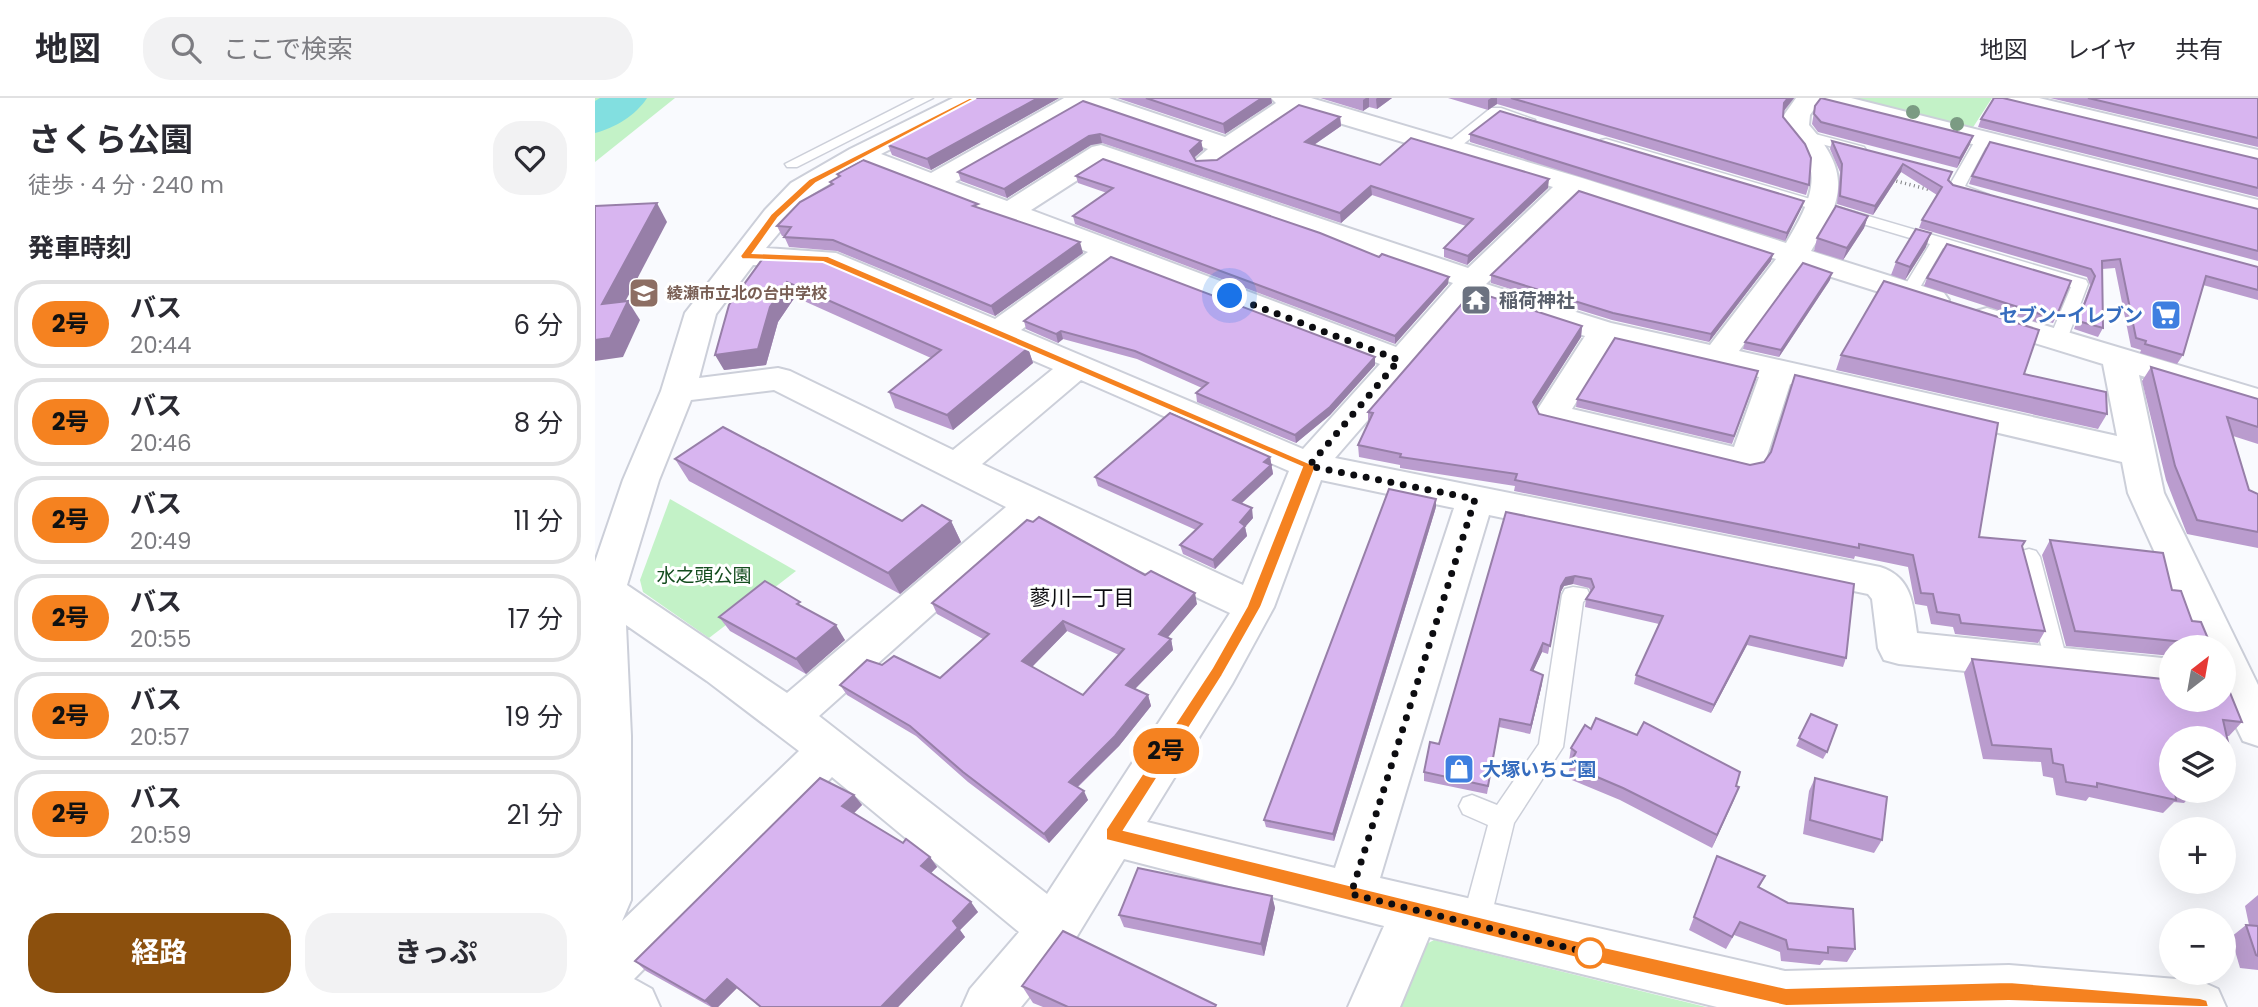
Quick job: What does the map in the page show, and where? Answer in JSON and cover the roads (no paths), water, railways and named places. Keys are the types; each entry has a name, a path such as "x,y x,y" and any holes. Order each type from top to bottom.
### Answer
{"street":[{"path":"595,924 607,900 609,736 605,591 641,481 678,391 701,313 775,216 801,189 859,155 972,98"},
{"path":"933,183 1083,98 1229,147"},
{"path":"1717,358 1795,256 1819,205 1826,176 1823,163 1797,126 1797,115 1809,98"},
{"path":"1821,98 2258,208"},
{"path":"2007,98 2258,158"},
{"path":"1181,179 1229,147 1289,100 1572,184 2057,342 2258,401"},
{"path":"1010,212 1101,153 1181,179 1604,331 2137,453"},
{"path":"859,155 1399,360"},
{"path":"988,1007 1053,929 1217,672 1254,607 1309,466 1399,360 1469,284 1572,184"},
{"path":"997,333 1110,250"},
{"path":"745,256 825,258 1309,466 1880,582 1891,593 1899,648 2159,675"},
{"path":"1604,331 1551,415 1747,462 1777,372"},
{"path":"2119,360 2146,493 2211,635"},
{"path":"957,466 1076,366"},
{"path":"678,391 778,379 1254,607"},
{"path":"1351,894 1475,499"},
{"path":"789,717 1033,503"},
{"path":"605,591 664,627 789,717 1053,929"},
{"path":"2237,689 2258,728"},
{"path":"634,1007 595,983 830,750"},
{"path":"1111,835 1785,1002 2010,999 2200,1007"},
{"path":"1374,1007 1416,910"}],"lane":[{"path":"792,164 926,98"},
{"path":"1451,147 1496,111 1548,126"},
{"path":"1804,135 1870,152"},
{"path":"1587,137 2080,284 2057,342"},
{"path":"1983,139 1956,179 1996,199"},
{"path":"1909,292 1940,241"},
{"path":"2029,557 2057,664"},
{"path":"1475,925 1502,819 1551,747 1573,595 1579,594"},
{"path":"1472,806 1502,819"}],"waterway":[{"path":"595,120 627,98"}],"place":[{"name":"綾瀬市立北の台中学校","path":"644,293"},
{"name":"稲荷神社","path":"1476,300"},
{"name":"セブン-イレブン","path":"2166,315"},
{"name":"大塚いちご園","path":"1459,769"}],"district":[{"name":"蓼川一丁目","path":"1082,597"}],"park label":[{"name":"水之頭公園","path":"704,575"}]}
